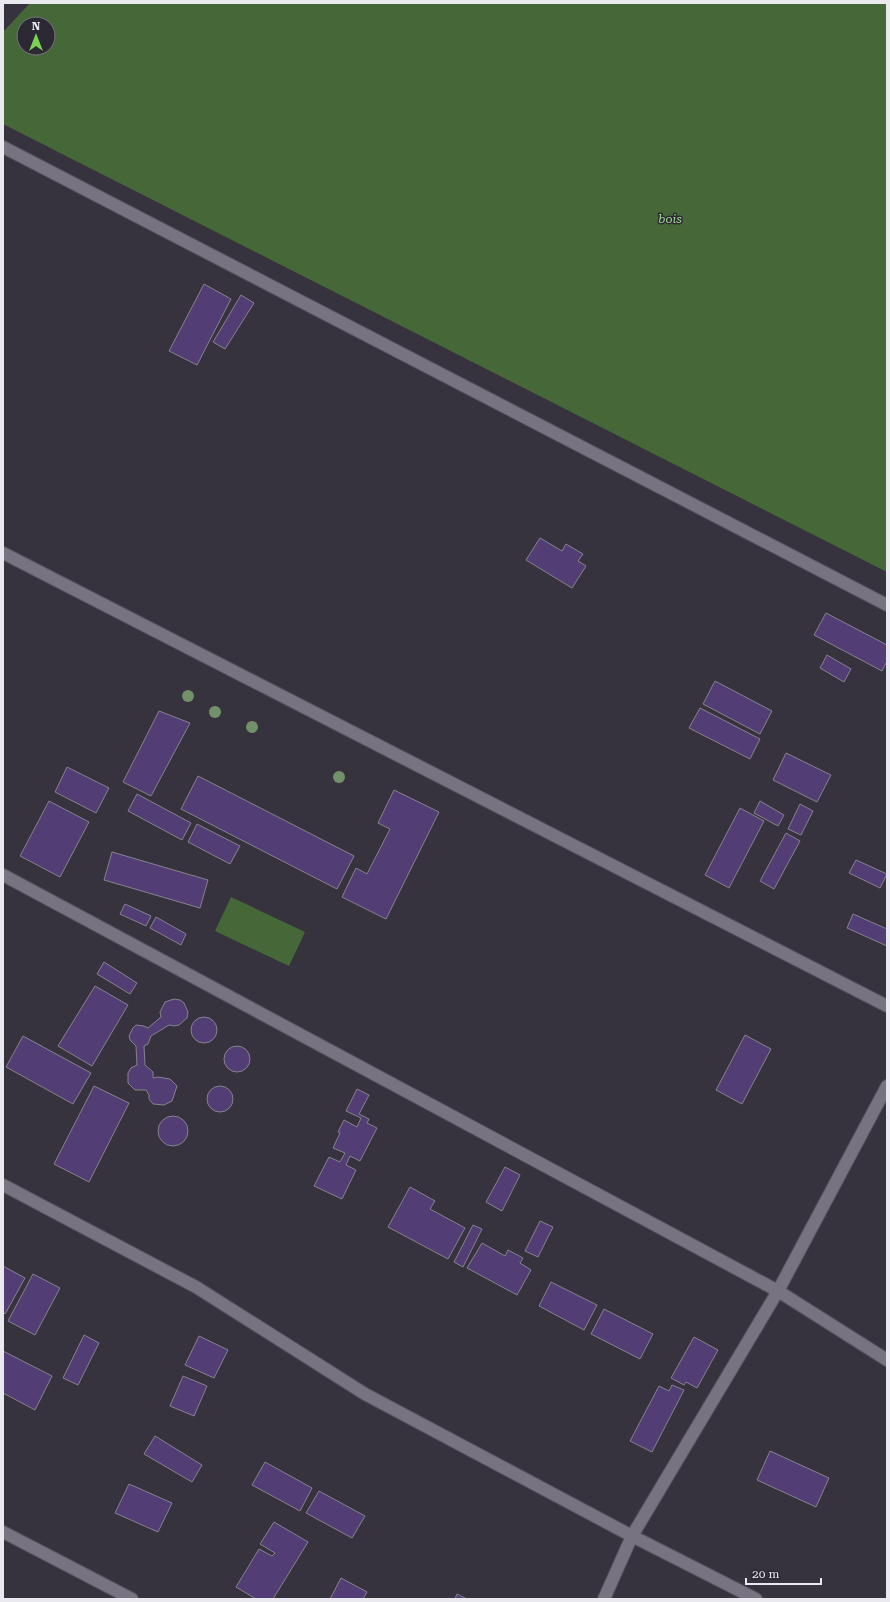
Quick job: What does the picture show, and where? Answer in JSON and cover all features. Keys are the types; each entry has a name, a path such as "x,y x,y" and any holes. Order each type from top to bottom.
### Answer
{"street":[{"path":"3,147 887,605"},
{"path":"3,553 887,1006"},
{"path":"3,875 778,1291 887,1360"},
{"path":"604,1599 632,1536 778,1291 887,1086"},
{"path":"3,1186 196,1288 365,1394 632,1536 756,1599"},
{"path":"3,1532 132,1599"}],"green space":[{"name":"bois","path":"30,3 887,3 887,572 3,124 3,32 16,18 16,56 56,56 56,16 18,16"},
{"path":"231,897 305,932 289,966 215,931"}],"building":[{"path":"204,284 231,299 197,365 169,351"},
{"path":"241,295 254,303 225,349 213,342"},
{"path":"540,538 562,551 566,544 583,554 578,561 586,566 572,588 526,560"},
{"path":"826,613 887,645 887,661 882,671 814,635"},
{"path":"827,655 851,669 844,682 820,668"},
{"path":"715,681 772,711 760,734 703,704"},
{"path":"700,708 760,739 750,759 689,728"},
{"path":"159,711 190,723 151,796 123,782"},
{"path":"786,753 831,775 817,802 773,780"},
{"path":"67,767 109,788 96,813 55,792"},
{"path":"198,776 354,856 337,889 181,809"},
{"path":"394,790 439,812 386,919 342,897 356,868 367,874 390,829 378,823"},
{"path":"137,794 191,823 182,840 128,811"},
{"path":"49,801 89,822 60,877 20,856"},
{"path":"760,801 784,815 778,826 754,813"},
{"path":"800,804 813,811 801,835 788,829"},
{"path":"740,808 764,821 729,888 705,875"},
{"path":"197,824 240,846 230,864 188,842"},
{"path":"786,833 800,841 774,889 760,881"},
{"path":"112,852 208,880 200,908 104,880"},
{"path":"856,860 887,874 880,888 849,873"},
{"path":"125,904 151,916 146,926 120,914"},
{"path":"853,914 887,929 887,946 847,928"},
{"path":"156,917 186,934 181,945 150,928"},
{"path":"104,962 137,983 130,994 97,974"},
{"path":"95,986 128,1005 92,1066 58,1046"},
{"path":"174,999 180,1000 184,1003 188,1012 187,1018 179,1025 169,1025 151,1036 148,1044 144,1046 145,1065 153,1072 153,1078 158,1077 170,1079 177,1086 172,1101 164,1105 153,1104 149,1099 149,1095 146,1090 135,1090 128,1083 128,1073 131,1068 137,1065 136,1046 130,1040 129,1036 136,1025 148,1028 161,1017 160,1012 165,1002"},
{"path":"204,1017 213,1021 217,1030 213,1039 204,1043 195,1039 191,1030 195,1021"},
{"path":"745,1035 771,1049 742,1104 716,1090"},
{"path":"23,1036 91,1073 73,1104 6,1067"},
{"path":"237,1046 246,1050 250,1059 246,1068 237,1072 228,1068 224,1059 228,1050"},
{"path":"94,1086 129,1103 89,1182 54,1164"},
{"path":"220,1086 229,1090 233,1099 229,1108 220,1112 211,1108 207,1099 211,1090"},
{"path":"357,1089 369,1095 359,1114 369,1119 367,1123 377,1128 360,1161 350,1156 346,1165 356,1170 342,1199 314,1186 329,1157 340,1162 345,1153 333,1148 344,1120 357,1127 361,1118 346,1111"},
{"path":"173,1116 179,1117 187,1125 187,1137 179,1145 173,1146 167,1145 159,1137 158,1131 159,1125 167,1117"},
{"path":"505,1167 520,1175 502,1211 486,1202"},
{"path":"410,1187 435,1201 430,1209 465,1228 448,1259 388,1227"},
{"path":"540,1221 553,1227 538,1257 525,1251"},
{"path":"473,1225 482,1229 463,1267 454,1262"},
{"path":"482,1243 505,1256 508,1250 523,1258 520,1263 531,1270 517,1295 467,1268"},
{"path":"3,1266 25,1278 5,1314 3,1312"},
{"path":"33,1274 60,1288 35,1335 8,1321"},
{"path":"551,1282 597,1305 584,1330 539,1306"},
{"path":"604,1309 653,1334 640,1359 591,1334"},
{"path":"84,1335 99,1343 78,1385 63,1378"},
{"path":"199,1336 228,1350 214,1378 185,1365"},
{"path":"694,1337 718,1350 697,1388 686,1382 684,1385 671,1378"},
{"path":"3,1351 52,1376 35,1410 3,1393"},
{"path":"183,1376 207,1386 194,1416 170,1406"},
{"path":"672,1385 684,1390 652,1452 630,1441 659,1386 669,1391"},
{"path":"155,1436 202,1465 192,1482 144,1454"},
{"path":"770,1451 829,1478 816,1507 757,1480"},
{"path":"265,1462 312,1488 300,1511 252,1485"},
{"path":"129,1484 172,1503 158,1532 115,1513"},
{"path":"319,1491 365,1516 352,1538 306,1513"},
{"path":"274,1522 308,1542 273,1599 256,1599 236,1587 259,1549 272,1556 275,1553 260,1544"},
{"path":"341,1578 367,1592 363,1599 330,1599"},
{"path":"457,1594 467,1599 455,1599"}]}
